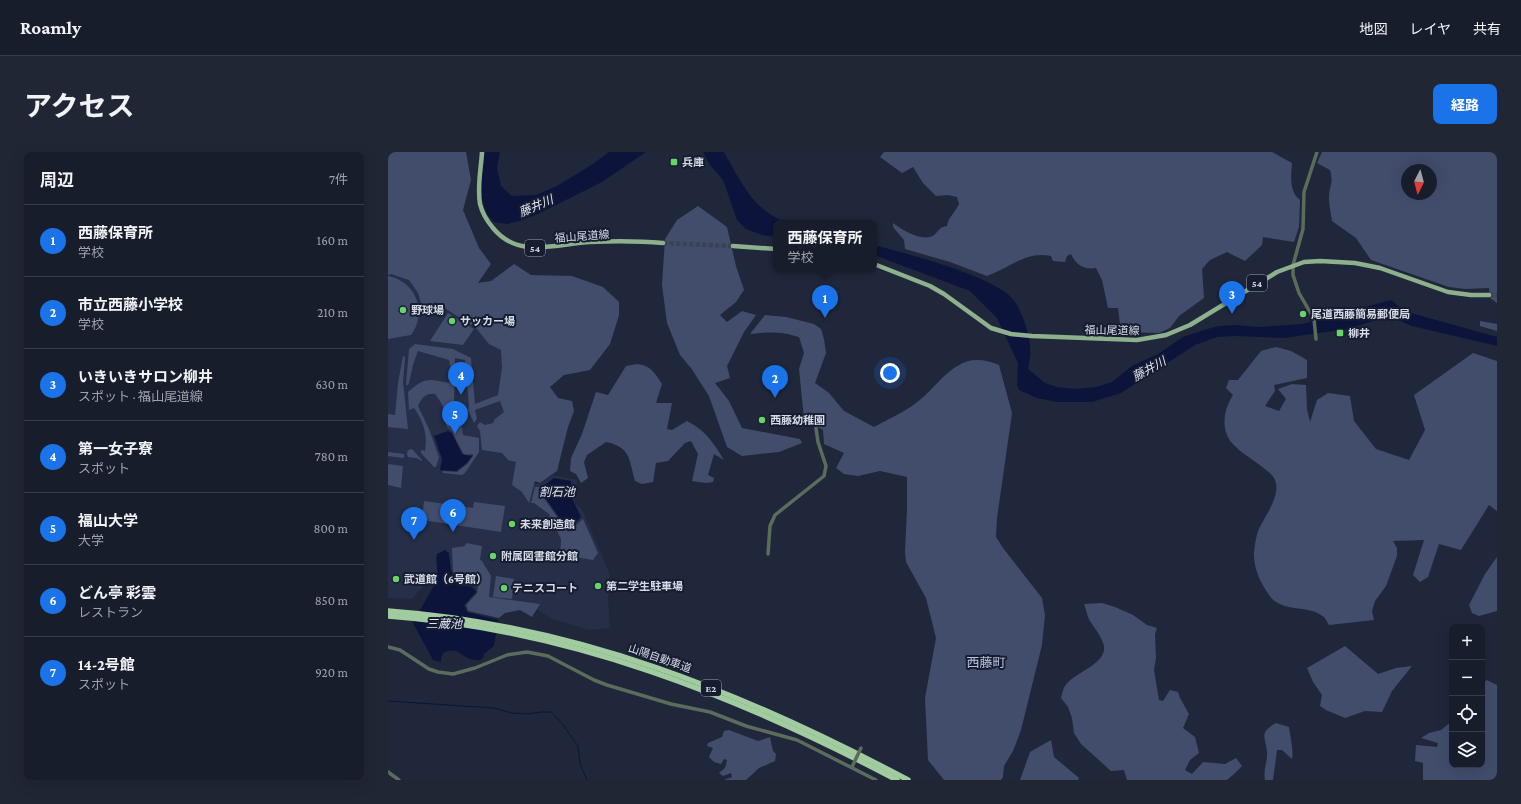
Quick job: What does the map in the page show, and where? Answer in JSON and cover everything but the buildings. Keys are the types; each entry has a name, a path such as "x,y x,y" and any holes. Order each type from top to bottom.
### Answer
{"highway":[{"name":"山陽自動車道","path":"388,611 405,615 503,628 598,648 642,662 707,686 801,727 908,780"},
{"name":"山陽自動車道","path":"388,616 405,615"},
{"name":"山陽自動車道","path":"503,628 648,670 705,691 772,719 897,780"}],"main road":[{"name":"福山尾道線","path":"482,152 479,186 480,204 488,222 497,234 510,243 519,246 540,248 589,242 664,243"},
{"path":"732,246 773,249"},
{"name":"福山尾道線","path":"877,265 930,286 996,330 1030,336 1137,340 1166,335 1190,325 1277,272 1304,262 1320,261 1355,263 1387,270 1448,292 1471,296 1488,295"}],"street":[{"path":"1316,339 1314,320 1299,293 1294,276 1293,265 1303,229 1304,192 1317,152"},
{"path":"768,554 770,526 775,515 824,476 826,471 816,428"},
{"path":"388,646 400,650 438,672 452,674 475,668 507,655 527,652 538,654 555,659 594,680 607,685 671,704 710,712 746,726 797,740 876,780"},
{"path":"852,767 861,748"},
{"path":"388,772 399,780"}],"shaded area":[{"path":"388,152 466,152 471,180 463,210 479,248 491,264 478,283 491,281 514,264 531,275 572,276 603,287 619,302 619,315 610,344 590,370 564,375 550,387 558,398 572,401 574,411 568,427 557,471 540,483 535,481 529,503 522,492 512,485 516,462 508,460 502,453 482,450 480,431 477,426 480,422 485,425 493,423 495,419 504,412 500,401 475,410 477,419 474,423 468,410 469,405 465,360 455,358 454,404 460,415 463,435 479,438 479,452 465,473 462,475 443,473 443,471 457,472 467,464 473,454 465,455 463,453 452,432 446,426 446,417 442,405 435,394 429,394 424,397 418,406 429,429 439,457 436,467 434,467 421,453 421,450 425,451 425,433 420,418 414,408 409,410 408,392 420,383 429,380 453,383 449,360 418,351 409,383 406,385 409,349 415,344 453,349 471,358 475,404 498,395 502,368 501,350 489,344 476,328 435,302 428,313 422,306 418,293 409,280 391,274 388,275"},
{"path":"884,152 1272,152 1292,163 1292,188 1296,197 1300,200 1299,227 1294,242 1263,237 1262,245 1245,261 1227,252 1210,260 1202,269 1204,298 1179,316 1170,328 1159,333 1124,332 1120,324 1118,308 1108,308 1102,280 1096,268 1081,266 1075,261 1071,254 1067,256 1065,262 1053,261 1051,256 1042,255 1025,258 987,276 950,262 905,249 904,240 893,227 893,223 913,235 919,237 929,237 934,235 941,228 947,226 959,204 957,197 948,195 936,196 923,183 913,167 902,173 880,157"},
{"path":"1322,152 1497,152 1497,303 1490,298 1489,288 1465,289 1449,287 1371,260 1356,238 1332,221 1329,201 1331,182 1330,170 1317,163"},
{"path":"698,206 727,227 736,266 744,290 736,302 720,315 727,322 742,311 756,315 744,332 727,366 730,378 715,383 729,401 742,428 800,439 802,443 779,452 742,456 727,447 709,396 691,368 680,355 667,323 662,285 665,239 677,220"},
{"path":"388,271 410,278 502,345 522,484 541,484 553,475 577,480 572,494 575,503 582,509 610,575 608,599 610,628 589,630 553,619 533,607 487,601 462,574 443,567 412,599 388,598"},
{"name":"野球場","path":"388,276 398,279 406,284 416,299 419,308 419,317 411,335 388,339"},
{"name":"サッカー場","path":"448,313 474,329 463,345 430,341"},
{"path":"765,315 786,317 814,324 821,329 826,353 815,383 829,393 844,411 874,427 903,412 923,398 941,379 960,364 984,360 999,365 1012,413 997,518 996,537 1042,598 1045,615 1042,645 1021,730 1013,751 1004,766 1003,777 1001,780 944,780 928,760 925,698 936,638 926,598 906,562 907,477 880,471 858,476 844,474 836,468 844,453 824,444 823,430 804,419 799,369 804,353 799,337 774,332 750,334"},
{"path":"1480,321 1497,324 1497,331 1480,326"},
{"path":"1276,347 1291,351 1307,360 1307,378 1274,385 1275,391 1265,406 1279,411 1286,399 1278,389 1292,384 1306,385 1307,409 1310,422 1317,400 1328,393 1350,396 1354,421 1376,449 1409,460 1425,430 1414,395 1473,353 1497,361 1497,511 1489,505 1461,550 1439,544 1428,577 1420,582 1413,575 1424,540 1393,541 1397,548 1397,556 1386,586 1375,601 1372,611 1374,620 1329,625 1324,617 1310,610 1279,604 1264,588 1258,575 1254,560 1256,540 1258,531 1272,505 1276,491 1276,484 1270,473 1232,443 1228,437 1225,419 1227,406 1233,395 1226,388 1229,380 1238,380 1261,351"},
{"path":"403,356 405,357 403,382 408,429 388,427 388,414 395,415 398,383"},
{"path":"637,364 649,368 662,384 656,403 672,403 667,429 672,430 687,421 704,433 724,460 714,454 708,475 714,478 713,482 706,483 692,481 698,454 691,441 685,443 668,461 656,463 653,482 642,484 635,481 630,461 625,451 614,444 606,442 587,455 584,462 588,478 581,483 576,474 570,471 571,458 582,434 596,392 608,395 626,366"},
{"path":"412,449 422,461 416,458 408,457 408,450"},
{"path":"388,452 404,454 404,458 388,456"},
{"path":"388,464 403,466 401,488 388,485"},
{"path":"535,487 540,487 538,490 568,532 583,519 598,553 593,560 575,557 565,560 560,559 561,539 549,514 534,503 531,503"},
{"path":"424,501 473,508 474,502 505,506 501,532 422,520"},
{"path":"466,543 482,546 480,560 491,576 489,597 540,604 532,617 520,610 505,613 499,618 468,611 466,605 477,593 478,586 459,584 453,571 452,548 465,546"},
{"path":"1497,557 1497,611 1479,616 1472,613 1469,605 1485,574"},
{"name":"テニスコート","path":"496,576 514,579 512,599 493,597"},
{"path":"1102,603 1133,615 1147,625 1157,628 1155,634 1156,658 1154,670 1159,700 1163,701 1170,690 1178,692 1189,714 1183,728 1195,737 1199,753 1190,760 1185,770 1192,774 1203,762 1225,764 1236,758 1242,766 1227,780 1127,780 1124,770 1111,771 1081,744 1074,733 1072,718 1068,707 1061,698 1064,687 1069,681 1089,668 1104,652 1103,643 1089,619 1084,604"},
{"path":"1345,646 1378,674 1396,668 1412,666 1392,691 1382,712 1365,711 1345,718 1320,706 1322,695 1313,682 1307,668"},
{"path":"1487,680 1497,685 1497,780 1423,780 1423,763 1415,761 1416,745 1437,747 1438,743 1421,738 1429,733 1441,730 1449,723 1449,768 1485,768 1485,681"},
{"path":"1276,723 1289,727 1292,759 1282,750 1277,750 1273,780 1265,780 1267,755 1264,736 1267,730"},
{"path":"729,730 758,741 770,737 773,751 776,754 775,761 759,768 746,780 724,780 732,777 731,773 723,776 719,773 725,768 727,760 724,759 721,764 714,762 709,757 713,748 707,746 708,743 722,737 724,731"},
{"path":"1051,740 1054,757 1079,778 1078,780 1020,780 1030,752"}],"water":[{"name":"藤井川","path":"485,152 500,152 497,168 501,186 512,196 536,195 557,186 593,164 609,152 646,152 602,182 538,214 507,224 494,222 486,213 482,199 481,182"},
{"path":"703,152 724,152 749,194 766,211 781,220 773,220 773,237 762,235 746,229 737,220 723,180 710,165"},
{"name":"藤井川","path":"877,246 928,260 972,275 1006,293 1018,306 1027,330 1030,343 1028,369 1045,383 1057,387 1074,389 1096,387 1112,382 1132,366 1158,354 1183,337 1218,326 1234,325 1259,327 1302,324 1391,300 1404,311 1497,337 1497,346 1412,326 1398,320 1376,320 1348,329 1284,338 1235,336 1217,337 1195,345 1121,393 1092,402 1057,402 1037,398 1019,390 1017,385 1018,363 997,318 970,291 877,256"},
{"path":"448,431 452,433 462,454 472,456 467,463 456,471 440,470 442,459 434,436"},
{"name":"割石池","path":"554,478 571,481 571,496 581,517 568,530 539,489"},
{"name":"三蔵池","path":"445,550 449,553 451,571 458,585 472,587 476,592 464,605 467,612 498,620 494,646 484,654 483,658 480,660 473,660 452,650 443,653 441,662 433,660 413,623 437,580 437,554"}],"waterway":[{"path":"388,701 494,708 512,713 528,714 551,712 561,722 578,746 580,764 587,780"}],"tunnel":[{"path":"663,243 733,246"},
{"path":"1489,295 1497,295"}],"place":[{"name":"兵庫","path":"674,162"},
{"name":"野球場","path":"403,310"},
{"name":"いきいきサロン柳井","path":"1232,314"},
{"name":"尾道西藤簡易郵便局","path":"1303,314"},
{"name":"西藤保育所","path":"825,318"},
{"name":"サッカー場","path":"452,321"},
{"name":"柳井","path":"1340,333"},
{"name":"第一女子寮","path":"461,395"},
{"name":"市立西藤小学校","path":"775,398"},
{"name":"西藤幼稚園","path":"762,420"},
{"name":"福山大学","path":"455,434"},
{"name":"未来創造館","path":"512,524"},
{"name":"どん亭 彩雲","path":"453,532"},
{"name":"14-2号館","path":"414,540"},
{"name":"附属図書館分館","path":"493,556"},
{"name":"武道館（6号館）","path":"396,579"},
{"name":"第二学生駐車場","path":"598,586"},
{"name":"テニスコート","path":"504,588"}],"district":[{"name":"西藤町","path":"986,662"}]}
